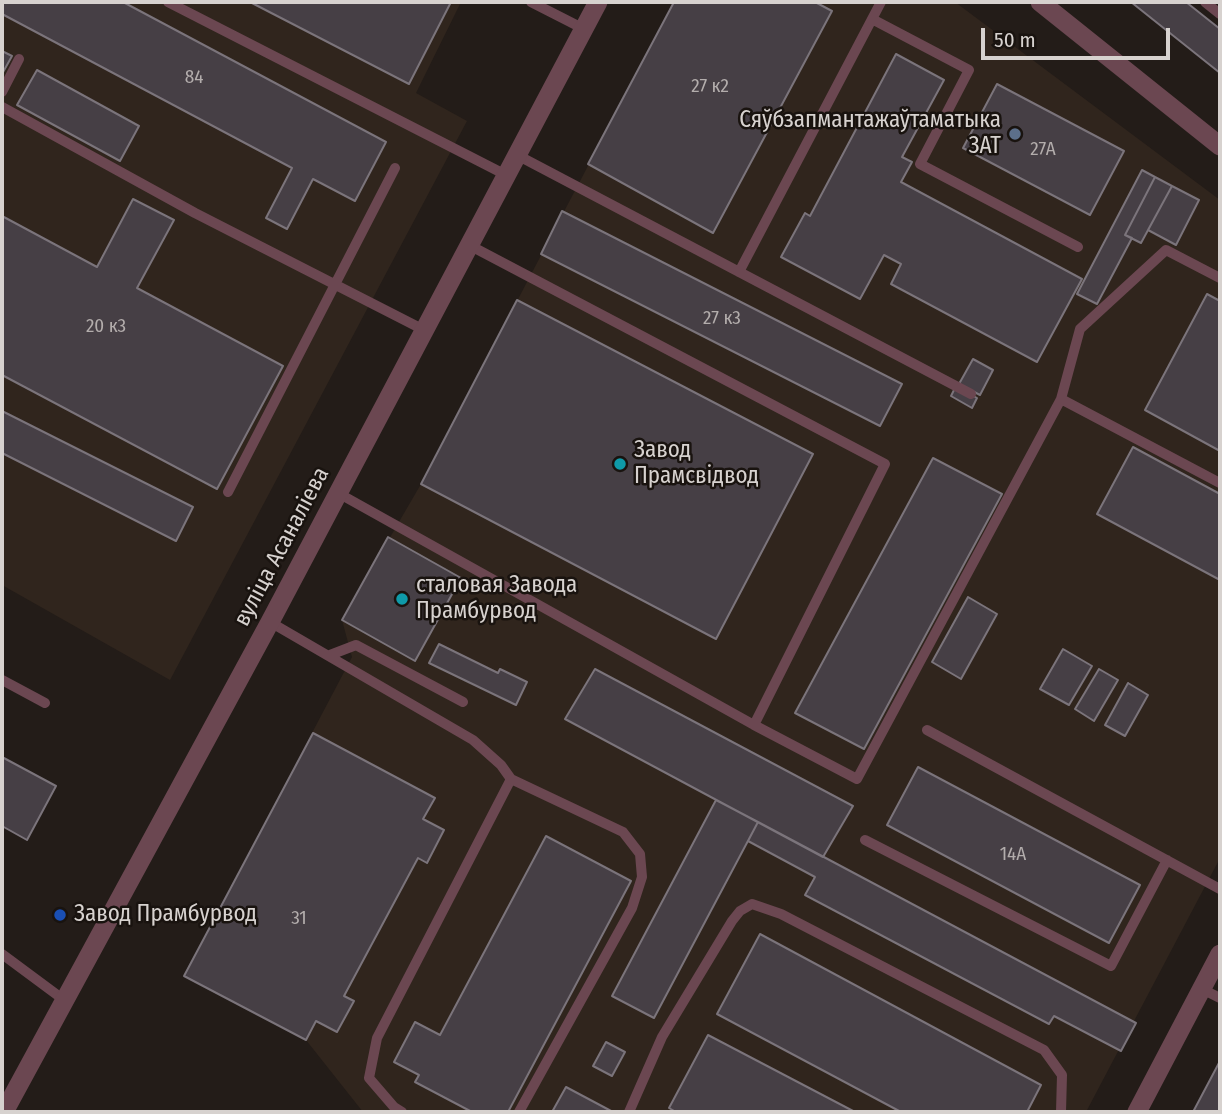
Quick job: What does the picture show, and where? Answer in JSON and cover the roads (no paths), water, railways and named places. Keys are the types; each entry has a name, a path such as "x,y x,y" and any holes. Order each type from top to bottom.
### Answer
{"street":[{"name":"вуліца Асаналіева","path":"4,1112 270,622 598,2"},
{"path":"1040,2 1220,146"},
{"path":"1137,1112 1220,954"}],"lane":[{"path":"168,2 506,175"},
{"path":"531,2 584,29"},
{"path":"739,272 881,2"},
{"path":"1205,2 1220,14"},
{"path":"872,19 969,70 920,164 1078,247"},
{"path":"2,92 19,59"},
{"path":"2,107 195,213 424,330"},
{"path":"517,155 971,394"},
{"path":"228,492 395,168"},
{"path":"469,245 885,464 754,725"},
{"path":"338,493 754,725 857,779 1061,400 1080,329 1166,250 1220,278"},
{"path":"1061,400 1220,483"},
{"path":"270,622 473,740 501,765 511,779 623,832 640,854 642,877 632,908 519,1112"},
{"path":"330,655 356,645 463,702"},
{"path":"2,680 45,704"},
{"path":"927,730 1220,889"},
{"path":"402,1112 394,1107 369,1078 377,1038 395,1010 511,779"},
{"path":"865,840 1111,966 1167,860"},
{"path":"629,1112 662,1037 732,921 740,911 752,904 781,914 1044,1050 1062,1075 1061,1112"},
{"path":"2,954 64,1000"},
{"path":"1202,989 1220,998"}],"place":[{"name":"Сяўбзапмантажаўтаматыка ЗАТ","path":"1015,134"},
{"name":"Завод Прамсвідвод","path":"620,464"},
{"name":"сталовая Завода Прамбурвод","path":"402,599"},
{"name":"Завод Прамбурвод","path":"60,915"}]}
